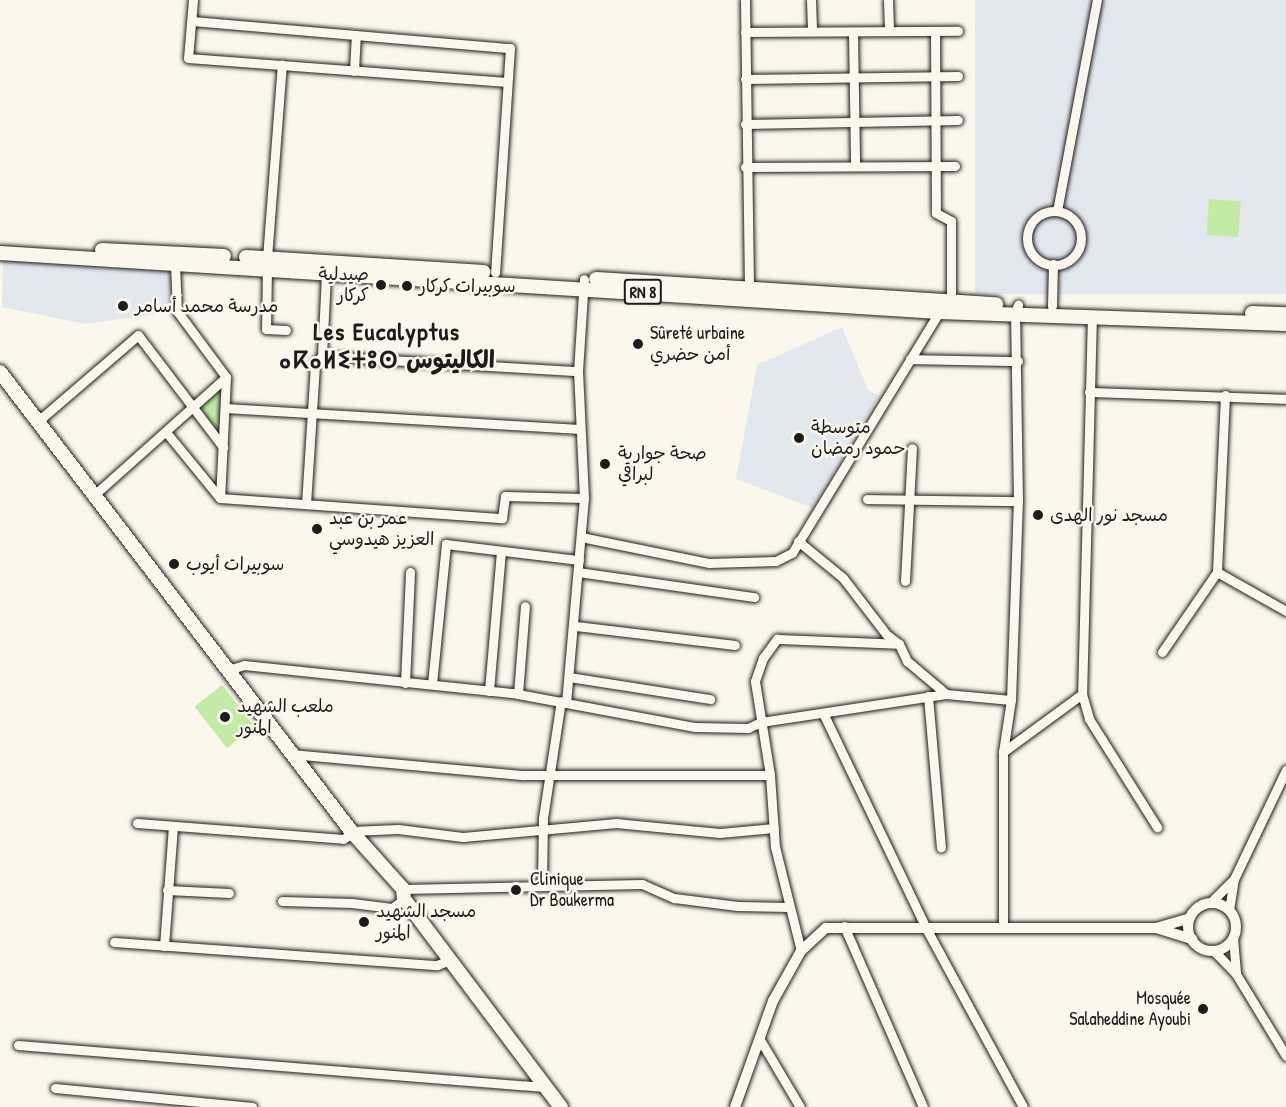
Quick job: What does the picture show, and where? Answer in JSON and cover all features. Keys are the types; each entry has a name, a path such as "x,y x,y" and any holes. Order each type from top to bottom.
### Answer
{"main road":[{"name":"RN 8","path":"0,245 267,263 495,273 583,283 939,312 1052,306 1286,314"},
{"name":"RN 8","path":"0,253 175,264 267,263 326,273 749,289 951,301 1092,315 1286,324"},
{"path":"0,372 291,754 403,894 561,1107"}],"street":[{"path":"193,0 188,58 507,82"},
{"path":"745,0 745,167 749,289"},
{"path":"811,0 812,31"},
{"path":"888,0 889,31"},
{"path":"1057,211 1097,0"},
{"path":"192,21 510,48 495,273"},
{"path":"935,31 936,213 951,221 951,301"},
{"path":"744,32 958,31"},
{"path":"853,32 855,165"},
{"path":"354,71 356,35"},
{"path":"282,65 267,263 266,329 286,330"},
{"path":"745,79 958,76"},
{"path":"745,124 958,120"},
{"path":"745,167 955,166"},
{"path":"1057,211 1077,224 1080,242 1070,259 1053,264 1035,256 1027,240 1032,222 1039,215 1057,211"},
{"path":"175,264 177,310 226,377 220,498"},
{"path":"1052,306 1053,264"},
{"path":"306,504 315,363 322,356 326,273"},
{"path":"542,883 543,831 550,773 569,677 576,626 584,498 578,371 583,283"},
{"path":"1003,927 1003,752 1011,700 1018,501 1016,309"},
{"path":"581,537 718,564 776,561 792,553 939,312"},
{"path":"1092,315 1082,694 1089,719 1157,827"},
{"path":"37,422 138,335 223,447"},
{"path":"322,356 578,371"},
{"path":"910,359 1018,361"},
{"path":"93,496 226,377"},
{"path":"1089,392 1225,395 1286,399"},
{"path":"1162,652 1217,572 1225,395"},
{"path":"225,408 579,429"},
{"path":"166,432 220,498 502,518 505,496 584,498"},
{"path":"905,580 907,499 912,448"},
{"path":"867,499 1018,501"},
{"path":"798,541 843,578 886,634 899,644 907,661 946,694"},
{"path":"432,684 446,544 579,560"},
{"path":"489,691 501,552"},
{"path":"405,683 410,572"},
{"path":"578,572 754,597"},
{"path":"1217,572 1286,610"},
{"path":"518,694 525,606"},
{"path":"576,626 735,645"},
{"path":"801,951 788,907 774,828 770,775 754,681 763,658 777,639 899,644"},
{"path":"228,670 244,665 518,694 695,727 748,728 762,722 946,694 1011,700"},
{"path":"569,677 710,699"},
{"path":"1003,752 1082,694"},
{"path":"928,696 941,847"},
{"path":"823,713 927,930 1019,1106"},
{"path":"291,754 491,774 770,775"},
{"path":"1229,910 1234,879 1286,770"},
{"path":"137,823 343,839 352,832 398,829 463,837 616,824 720,833 774,828"},
{"path":"164,946 173,827"},
{"path":"1156,928 1190,918 1198,908 1210,903 1234,879"},
{"path":"282,901 352,903 392,908 403,894 542,883 642,884 674,898 738,906 788,907"},
{"path":"168,890 229,893"},
{"path":"1210,903 1229,910 1235,920 1233,938 1236,974"},
{"path":"1190,918 1192,939"},
{"path":"844,926 923,1107"},
{"path":"735,1107 773,1001 801,951 826,928 844,926 927,930 1003,927 1156,928 1192,939 1201,948 1213,951 1236,974 1286,1056"},
{"path":"1213,951 1225,947 1233,938"},
{"path":"114,942 437,966 450,960"},
{"path":"759,1038 800,1107"},
{"path":"18,1045 545,1087"},
{"path":"56,1088 252,1107"}],"shaded area":[{"path":"975,0 1286,0 1286,294 975,294"},
{"path":"3,258 169,268 171,312 85,324 2,307"},
{"name":"متوسطة حمود رمضان","path":"842,327 868,390 879,396 813,508 736,479 757,365"}],"green space":[{"path":"1209,199 1241,201 1238,237 1206,235"},
{"path":"217,392 222,394 220,434 200,408"},
{"name":"ملعب الشهيد المنور","path":"222,685 255,727 227,748 194,707"}],"place":[{"name":"صيدلية كركار","path":"381,285"},
{"name":"سوبيرات كركار","path":"407,286"},
{"name":"مدرسة محمد أسامر","path":"123,306"},
{"name":"Sûreté urbaine أمن حضري","path":"638,344"},
{"name":"متوسطة حمود رمضان","path":"799,438"},
{"name":"صحة جوارية لبراقي","path":"605,464"},
{"name":"مسجد نور الهدى","path":"1038,515"},
{"name":"عمر بن عبد العزيز هيدوسي","path":"317,529"},
{"name":"سوبيرات أيوب","path":"174,564"},
{"name":"ملعب الشهيد المنور","path":"225,717"},
{"name":"Clinique Dr Boukerma","path":"516,890"},
{"name":"مسجد الشهيد المنور","path":"364,922"},
{"name":"Mosquée Salaheddine Ayoubi","path":"1203,1009"}],"district":[{"name":"Les Eucalyptus ⴰⴽⴰⵍⵉⵜⵓⵙ الكاليتوس","path":"387,346"}]}
